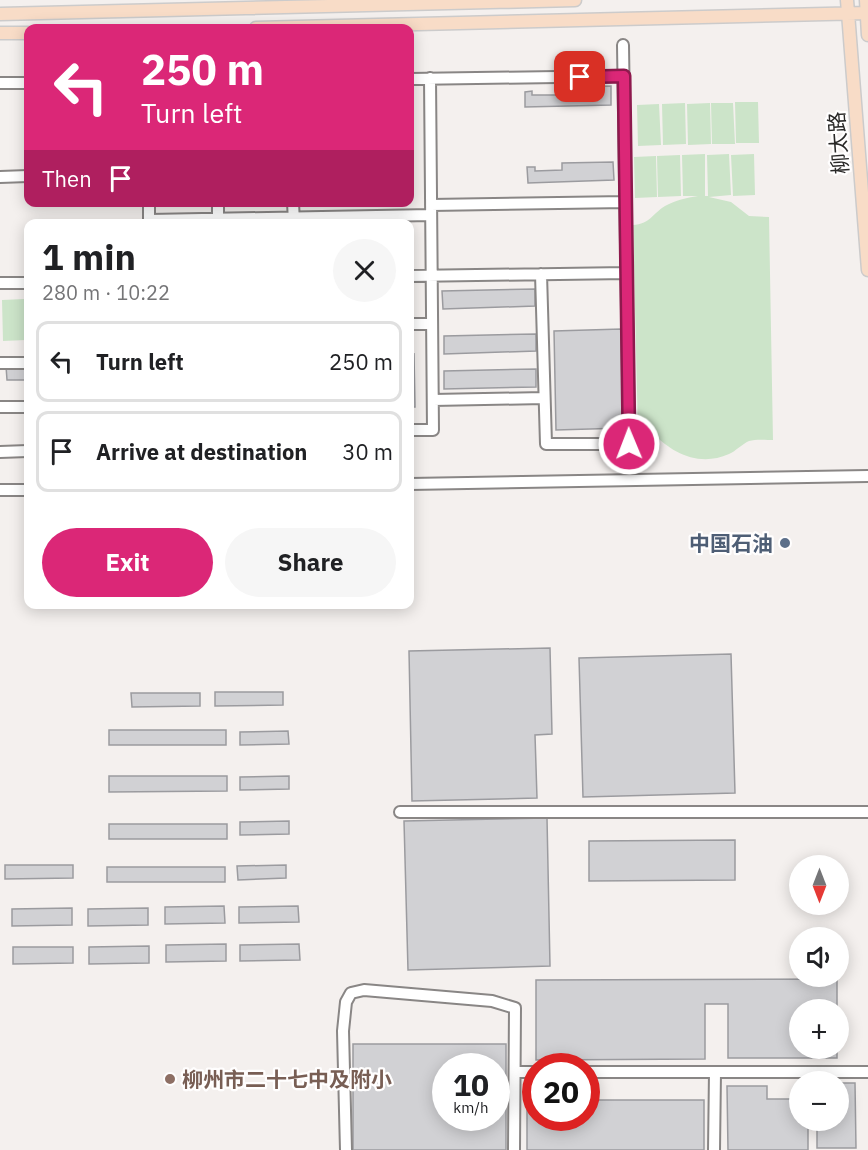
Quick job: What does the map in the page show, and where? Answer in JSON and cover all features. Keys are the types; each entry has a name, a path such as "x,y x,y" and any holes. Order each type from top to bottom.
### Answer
{"main road":[{"path":"0,14 575,0"},
{"name":"柳太路","path":"847,0 868,270"},
{"path":"866,0 868,34"},
{"path":"414,26 867,13"},
{"path":"0,33 24,33"}],"street":[{"path":"359,5 359,24"},
{"path":"541,274 546,444 629,444 623,45"},
{"path":"414,79 624,76"},
{"path":"414,430 433,430 429,78"},
{"path":"0,83 24,83"},
{"path":"0,177 24,176"},
{"path":"307,219 431,210 626,202"},
{"path":"218,207 218,219"},
{"path":"414,276 627,273"},
{"path":"0,284 24,283"},
{"path":"414,324 432,324"},
{"path":"0,363 24,363"},
{"path":"432,400 544,398"},
{"path":"0,407 24,407"},
{"path":"0,452 24,451"},
{"path":"414,484 868,476"},
{"path":"0,490 24,489"},
{"path":"399,812 868,812"},
{"path":"346,1150 343,1031 346,1002 351,993 364,990 492,1000 515,1008 514,1150"},
{"path":"514,1072 522,1072"},
{"path":"600,1072 868,1072"},
{"path":"714,1150 716,1072"}],"green space":[{"path":"735,102 758,102 759,143 736,143"},
{"path":"685,103 686,144 663,145 662,104"},
{"path":"710,103 711,144 688,145 687,104"},
{"path":"711,103 733,103 735,144 712,144"},
{"path":"659,104 661,145 638,146 637,105"},
{"path":"705,154 705,196 708,196 707,155 729,154 731,195 709,197 731,202 749,216 769,217 773,440 749,441 718,458 697,459 668,447 652,432 638,432 633,225 647,221 669,204 698,196 683,196 682,155"},
{"path":"754,154 755,195 733,196 731,155"},
{"path":"680,155 681,196 658,197 657,156"},
{"path":"656,156 657,197 635,198 634,157"},
{"path":"24,299 24,340 3,341 2,300"}],"building":[{"path":"611,86 611,105 525,107 525,92 532,91 532,95 560,95 559,87"},
{"path":"613,162 614,180 528,183 527,167 535,167 535,171 562,170 562,163"},
{"path":"535,289 535,306 443,309 442,291"},
{"path":"621,329 624,428 556,430 554,331"},
{"path":"536,334 536,351 444,354 444,336"},
{"path":"414,354 415,407 414,407"},
{"path":"6,366 24,366 24,380 7,380"},
{"path":"536,369 536,387 444,389 444,371"},
{"path":"550,648 552,734 535,735 537,798 412,801 409,651"},
{"path":"731,654 735,793 583,797 579,658"},
{"path":"215,692 283,692 283,705 215,706"},
{"path":"131,693 200,693 200,706 132,707"},
{"path":"109,730 226,730 226,745 109,745"},
{"path":"288,731 289,744 240,745 240,732"},
{"path":"109,776 227,776 227,791 109,792"},
{"path":"289,776 289,789 240,790 240,777"},
{"path":"547,818 550,966 408,970 404,821"},
{"path":"289,821 289,834 240,835 240,822"},
{"path":"109,824 227,824 227,839 109,839"},
{"path":"735,840 735,880 589,881 589,841"},
{"path":"5,865 73,865 73,878 5,879"},
{"path":"286,865 286,878 238,880 237,866"},
{"path":"107,867 225,867 225,882 107,882"},
{"path":"224,906 225,923 165,924 165,907"},
{"path":"298,906 299,922 239,923 239,907"},
{"path":"72,908 72,925 12,926 12,909"},
{"path":"148,908 148,925 88,926 88,909"},
{"path":"226,944 226,961 166,962 166,945"},
{"path":"299,944 300,960 240,961 240,945"},
{"path":"149,946 149,963 89,964 89,947"},
{"path":"13,947 73,947 73,963 13,964"},
{"path":"789,979 789,987 837,987 837,999 789,999 789,1058 728,1058 728,1004 705,1004 705,1059 600,1060 600,1053 536,1053 536,980"},
{"path":"353,1044 506,1044 506,1053 432,1053 432,1131 506,1131 506,1150 353,1150"},
{"path":"849,1083 855,1083 856,1148 817,1148 817,1131 849,1131"},
{"path":"727,1086 767,1086 767,1099 789,1099 789,1131 808,1131 808,1150 728,1150"},
{"path":"600,1100 704,1100 704,1150 527,1150 527,1131 600,1131"}],"place":[{"name":"中国石油","path":"785,543"},
{"name":"柳州市二十七中及附小","path":"170,1079"}],"route":[{"path":"580,77 624,76 629,444"}]}
